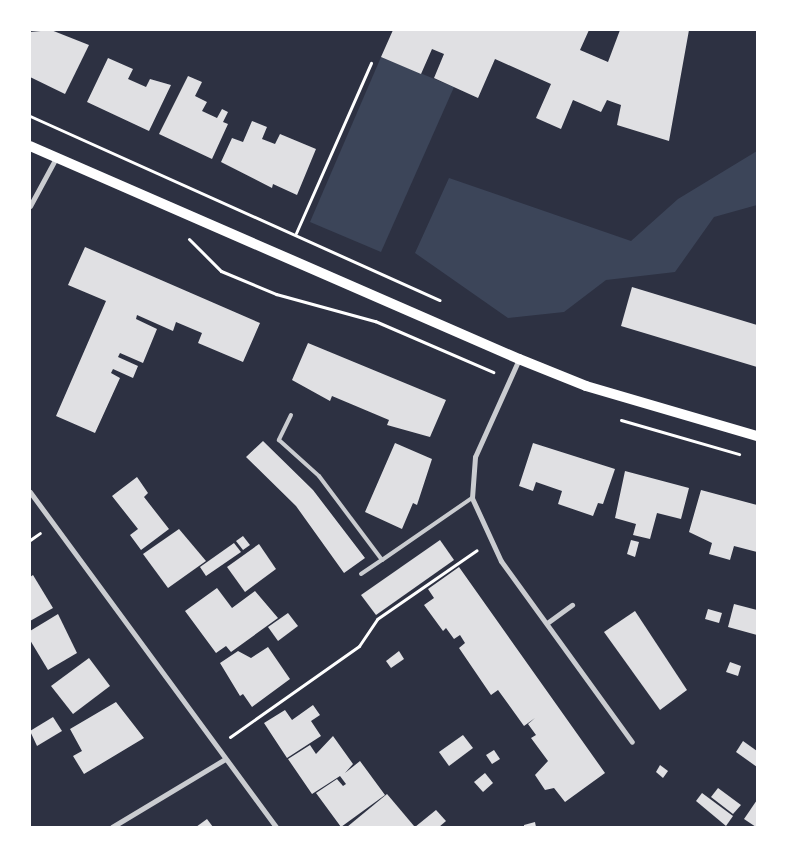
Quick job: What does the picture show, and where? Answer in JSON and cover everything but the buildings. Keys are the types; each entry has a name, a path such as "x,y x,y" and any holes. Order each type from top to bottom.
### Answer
{"main road":[{"path":"30,146 518,360 586,386 757,436"}],"street":[{"path":"30,206 56,158"},
{"path":"518,360 475,457 472,498 489,541 632,742"},
{"path":"30,492 224,759 276,827"},
{"path":"548,623 572,605"},
{"path":"112,827 224,759"}],"lane":[{"path":"292,415 279,440 319,476 382,560"},
{"path":"362,574 472,498"}],"path":[{"path":"296,233 371,63"},
{"path":"30,116 416,288"},
{"path":"186,236 221,271 276,294 375,321"},
{"path":"216,747 359,646 377,619 489,541"}],"shaded area":[{"path":"381,57 454,87 381,252 310,222"},
{"path":"757,151 757,205 714,217 675,272 606,280 564,312 508,318 415,253 449,178 631,241 678,199"}]}
